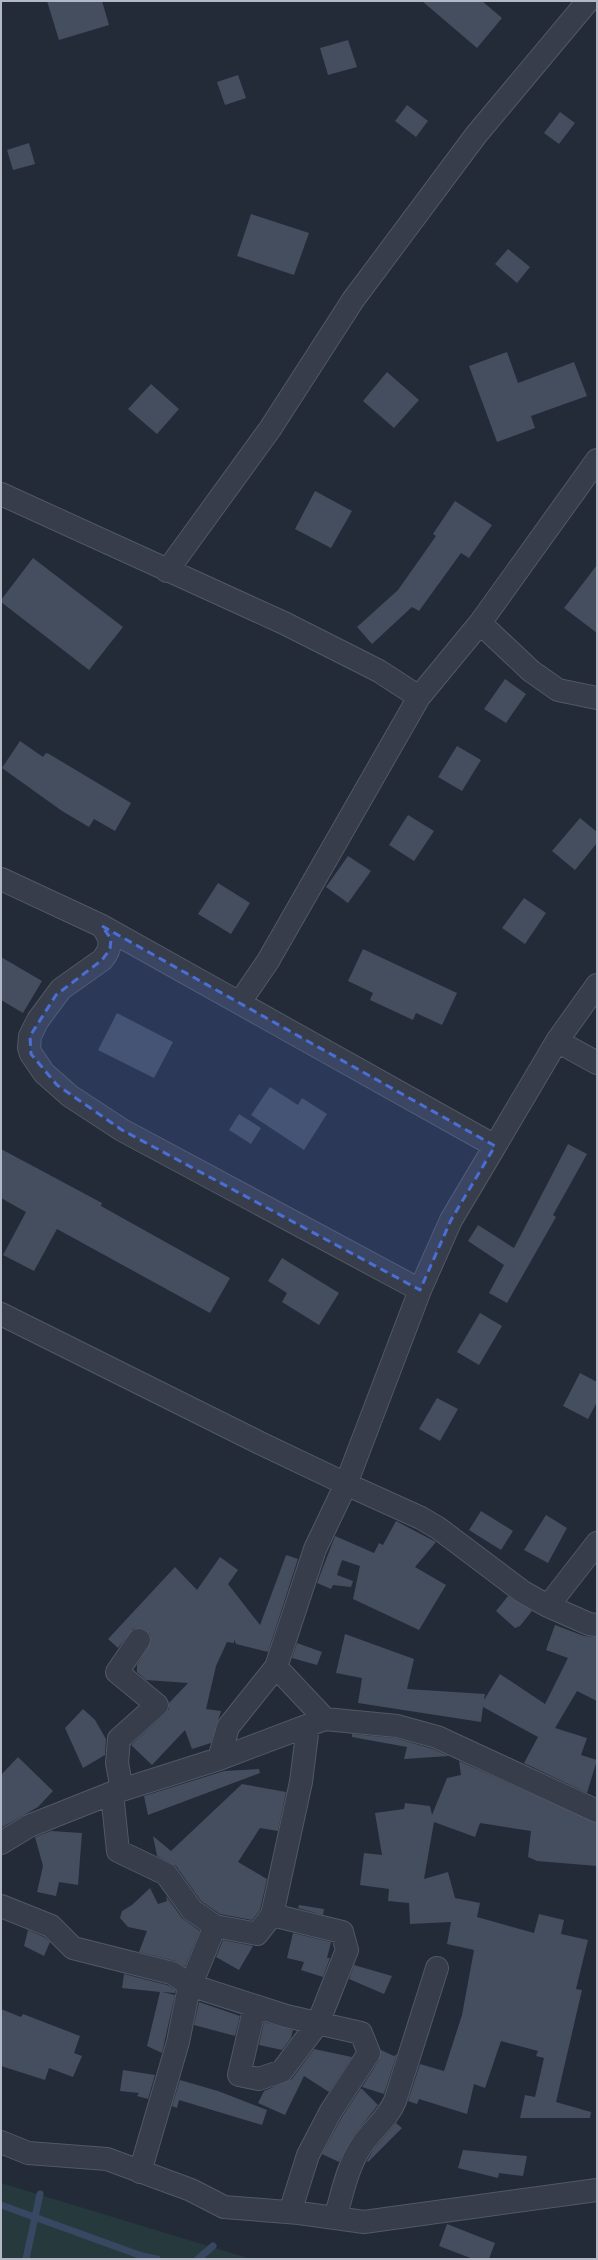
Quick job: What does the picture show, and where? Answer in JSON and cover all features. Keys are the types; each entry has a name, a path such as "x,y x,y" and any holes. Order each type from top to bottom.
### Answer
{"street":[{"path":"167,571 270,429 353,300 476,135 588,1"},
{"path":"240,1002 272,955 419,697 480,623 597,460"},
{"path":"1,494 284,624 379,671 419,697"},
{"path":"480,623 531,671 558,690 597,698"},
{"path":"1,879 102,926 495,1146"},
{"path":"102,926 111,939 110,949 102,960 61,989 38,1020 30,1036 31,1054 44,1073 70,1096 122,1130 420,1290"},
{"path":"219,1759 228,1727 276,1667 315,1549 346,1484 420,1290 451,1220 557,1041 597,985"},
{"path":"557,1041 597,1063"},
{"path":"1,1314 262,1444 421,1518 438,1528 523,1592 548,1606 589,1624 597,1625"},
{"path":"548,1606 597,1543"},
{"path":"139,1640 117,1672 157,1705 119,1739 117,1763 118,1851 166,1874 192,1910 215,1926 257,1934 272,1915 301,1782 317,1722"},
{"path":"276,1667 317,1722"},
{"path":"1,1843 29,1826 117,1791 219,1759 317,1722 397,1726 437,1736 597,1811"},
{"path":"1,1906 51,1926 73,1948 172,1973 190,1985 286,2016 361,2033 369,2053 331,2111 308,2155 290,2212"},
{"path":"255,2006 239,2074 259,2080 282,2072 318,2023 347,1950 342,1932 272,1915"},
{"path":"140,2172 178,2042 190,1985 215,1926"},
{"path":"335,2218 356,2154 365,2140 385,2118 395,2101 437,1968"},
{"path":"1,2142 28,2153 107,2159 191,2190 224,2208 290,2212 364,2222 597,2190"}],"highlighted area":[{"path":"102,926 495,1146 451,1220 420,1290 122,1130 57,1085 31,1054 30,1036 56,995 102,960 110,949 111,939"}],"shaded area":[{"path":"1,2183 251,2259 1,2259"}],"building":[{"path":"47,1 102,1 109,25 59,40"},
{"path":"422,1 482,1 502,18 477,48"},
{"path":"348,40 357,67 328,75 320,48"},
{"path":"238,75 246,98 225,105 217,82"},
{"path":"407,105 428,121 416,137 395,121"},
{"path":"560,112 575,123 559,144 544,133"},
{"path":"29,143 35,164 13,170 7,150"},
{"path":"251,214 309,233 294,275 237,256"},
{"path":"508,249 530,267 517,283 495,264"},
{"path":"507,352 518,383 574,362 587,396 531,416 535,428 497,442 469,366"},
{"path":"387,372 419,400 394,428 363,401"},
{"path":"151,384 179,409 157,434 128,409"},
{"path":"315,491 352,511 331,548 295,529"},
{"path":"455,501 492,525 469,558 461,553 419,611 412,607 372,644 357,627 398,590 436,536 433,534"},
{"path":"33,558 123,627 89,670 1,602"},
{"path":"597,565 597,633 564,608"},
{"path":"505,679 526,694 506,723 484,709"},
{"path":"20,741 43,757 46,753 49,754 131,803 115,831 94,819 89,827 62,811 2,768"},
{"path":"457,746 481,760 462,791 438,777"},
{"path":"408,815 434,831 414,861 389,845"},
{"path":"580,818 597,832 597,843 575,870 552,851"},
{"path":"348,856 371,871 348,903 326,887"},
{"path":"218,883 250,903 231,934 198,914"},
{"path":"524,898 546,913 525,944 502,928"},
{"path":"363,949 457,993 442,1025 416,1013 413,1020 370,1000 373,993 348,981"},
{"path":"1,957 42,981 23,1013 1,1000"},
{"path":"117,1013 173,1042 154,1078 98,1050"},
{"path":"270,1087 298,1105 302,1098 327,1114 304,1150 251,1115"},
{"path":"239,1114 261,1128 251,1144 229,1130"},
{"path":"568,1144 587,1154 553,1215 556,1217 507,1303 489,1293 504,1265 468,1241 478,1225 514,1248"},
{"path":"1,1149 102,1203 101,1206 230,1278 210,1313 57,1229 34,1271 3,1255 26,1212 1,1198"},
{"path":"282,1258 339,1293 319,1325 282,1302 287,1293 268,1281"},
{"path":"480,1313 502,1326 479,1365 457,1352"},
{"path":"580,1373 597,1382 597,1402 588,1419 563,1406"},
{"path":"437,1398 458,1409 440,1441 419,1429"},
{"path":"481,1511 513,1531 501,1550 469,1530"},
{"path":"546,1515 567,1528 548,1563 524,1550"},
{"path":"396,1521 436,1542 415,1567 446,1585 419,1630 353,1599 360,1566 342,1560 337,1575 353,1581 351,1587 333,1585 331,1589 317,1583 335,1536 374,1553 379,1543 383,1545"},
{"path":"286,1555 298,1559 268,1652 236,1644 234,1639 234,1643 227,1642 216,1666 206,1709 221,1711 211,1743 192,1749 185,1730 152,1765 131,1745 165,1714 169,1709 169,1703 188,1683 146,1680 137,1672 137,1665 151,1641 150,1634 146,1630 140,1628 133,1629 118,1648 108,1639 175,1567 197,1590 220,1557 238,1570 228,1584 260,1625"},
{"path":"508,1596 532,1611 520,1626 515,1628 496,1611"},
{"path":"555,1625 584,1636 597,1637 597,1701 577,1691 555,1728 587,1738 581,1755 597,1760 587,1793 524,1763 538,1737 483,1707 481,1722 358,1703 362,1678 336,1673 345,1634 414,1659 407,1689 485,1694 484,1700 500,1674 545,1704 568,1658 546,1650"},
{"path":"297,1643 322,1652 317,1665 292,1658"},
{"path":"83,1709 95,1720 106,1739 105,1755 83,1768 65,1728"},
{"path":"352,1734 395,1738 433,1749 449,1756 404,1759 407,1747 352,1737"},
{"path":"18,1757 53,1791 38,1807 1,1828 1,1775"},
{"path":"459,1761 597,1823 597,1866 537,1861 528,1857 531,1831 480,1823 475,1837 434,1822 424,1879 448,1872 455,1898 480,1903 477,1917 534,1933 539,1914 564,1920 561,1934 588,1940 576,1989 582,1990 556,2102 591,2112 590,2118 520,2118 525,2095 535,2097 544,2058 536,2056 538,2051 501,2041 485,2088 474,2084 467,2114 419,2099 417,2104 408,2101 420,2064 444,2071 462,2015 474,1950 447,1944 451,1922 410,1924 409,1903 388,1901 389,1889 360,1885 364,1853 382,1855 375,1813 404,1809 405,1803 430,1806 432,1815 447,1778 461,1775"},
{"path":"259,1769 260,1773 148,1815 144,1796 224,1771"},
{"path":"242,1784 286,1792 278,1831 260,1828 238,1862 267,1879 260,1910 252,1920 220,1914 201,1901 176,1866 157,1856 153,1836 171,1851"},
{"path":"51,1831 82,1833 78,1885 59,1882 56,1896 37,1892 43,1866 35,1837"},
{"path":"150,1888 158,1904 167,1901 166,1896 182,1918 200,1931 185,1967 175,1961 139,1952 147,1931 128,1927 120,1918 122,1911 132,1905"},
{"path":"299,1905 324,1909 323,1915 298,1908"},
{"path":"28,1930 44,1937 50,1942 44,1956 24,1946"},
{"path":"293,1933 331,1942 327,1958 330,1958 323,1977 301,1970 304,1962 287,1958"},
{"path":"223,1940 253,1946 239,1970 216,1957"},
{"path":"354,1965 392,1976 384,1994 349,1979"},
{"path":"124,1974 167,1985 176,1990 175,1993 162,1992 175,1995 162,2053 147,2046 160,1992 122,1988"},
{"path":"199,2002 240,2016 235,2036 194,2025"},
{"path":"1,2009 21,2017 23,2014 80,2036 74,2053 82,2056 73,2077 49,2068 45,2080 1,2066"},
{"path":"264,2022 293,2030 291,2038 282,2050 259,2045"},
{"path":"314,2049 352,2057 329,2092 304,2076 285,2115 258,2103 264,2091 292,2079"},
{"path":"381,2050 394,2056 397,2054 384,2094 362,2087 379,2060"},
{"path":"123,2070 155,2075 148,2099 137,2096 139,2093 120,2091"},
{"path":"180,2080 218,2091 267,2110 262,2125 179,2100 177,2108 172,2106"},
{"path":"361,2088 378,2105 354,2135 339,2162 322,2154 342,2117"},
{"path":"396,2123 402,2128 368,2162 367,2161 374,2149"},
{"path":"463,2150 527,2156 523,2176 499,2173 498,2178 458,2168"},
{"path":"447,2224 495,2243 489,2259 473,2259 439,2246"}],"waterway":[{"path":"26,2259 40,2194"},
{"path":"1,2205 142,2256 157,2259"},
{"path":"198,2259 213,2246"}]}
